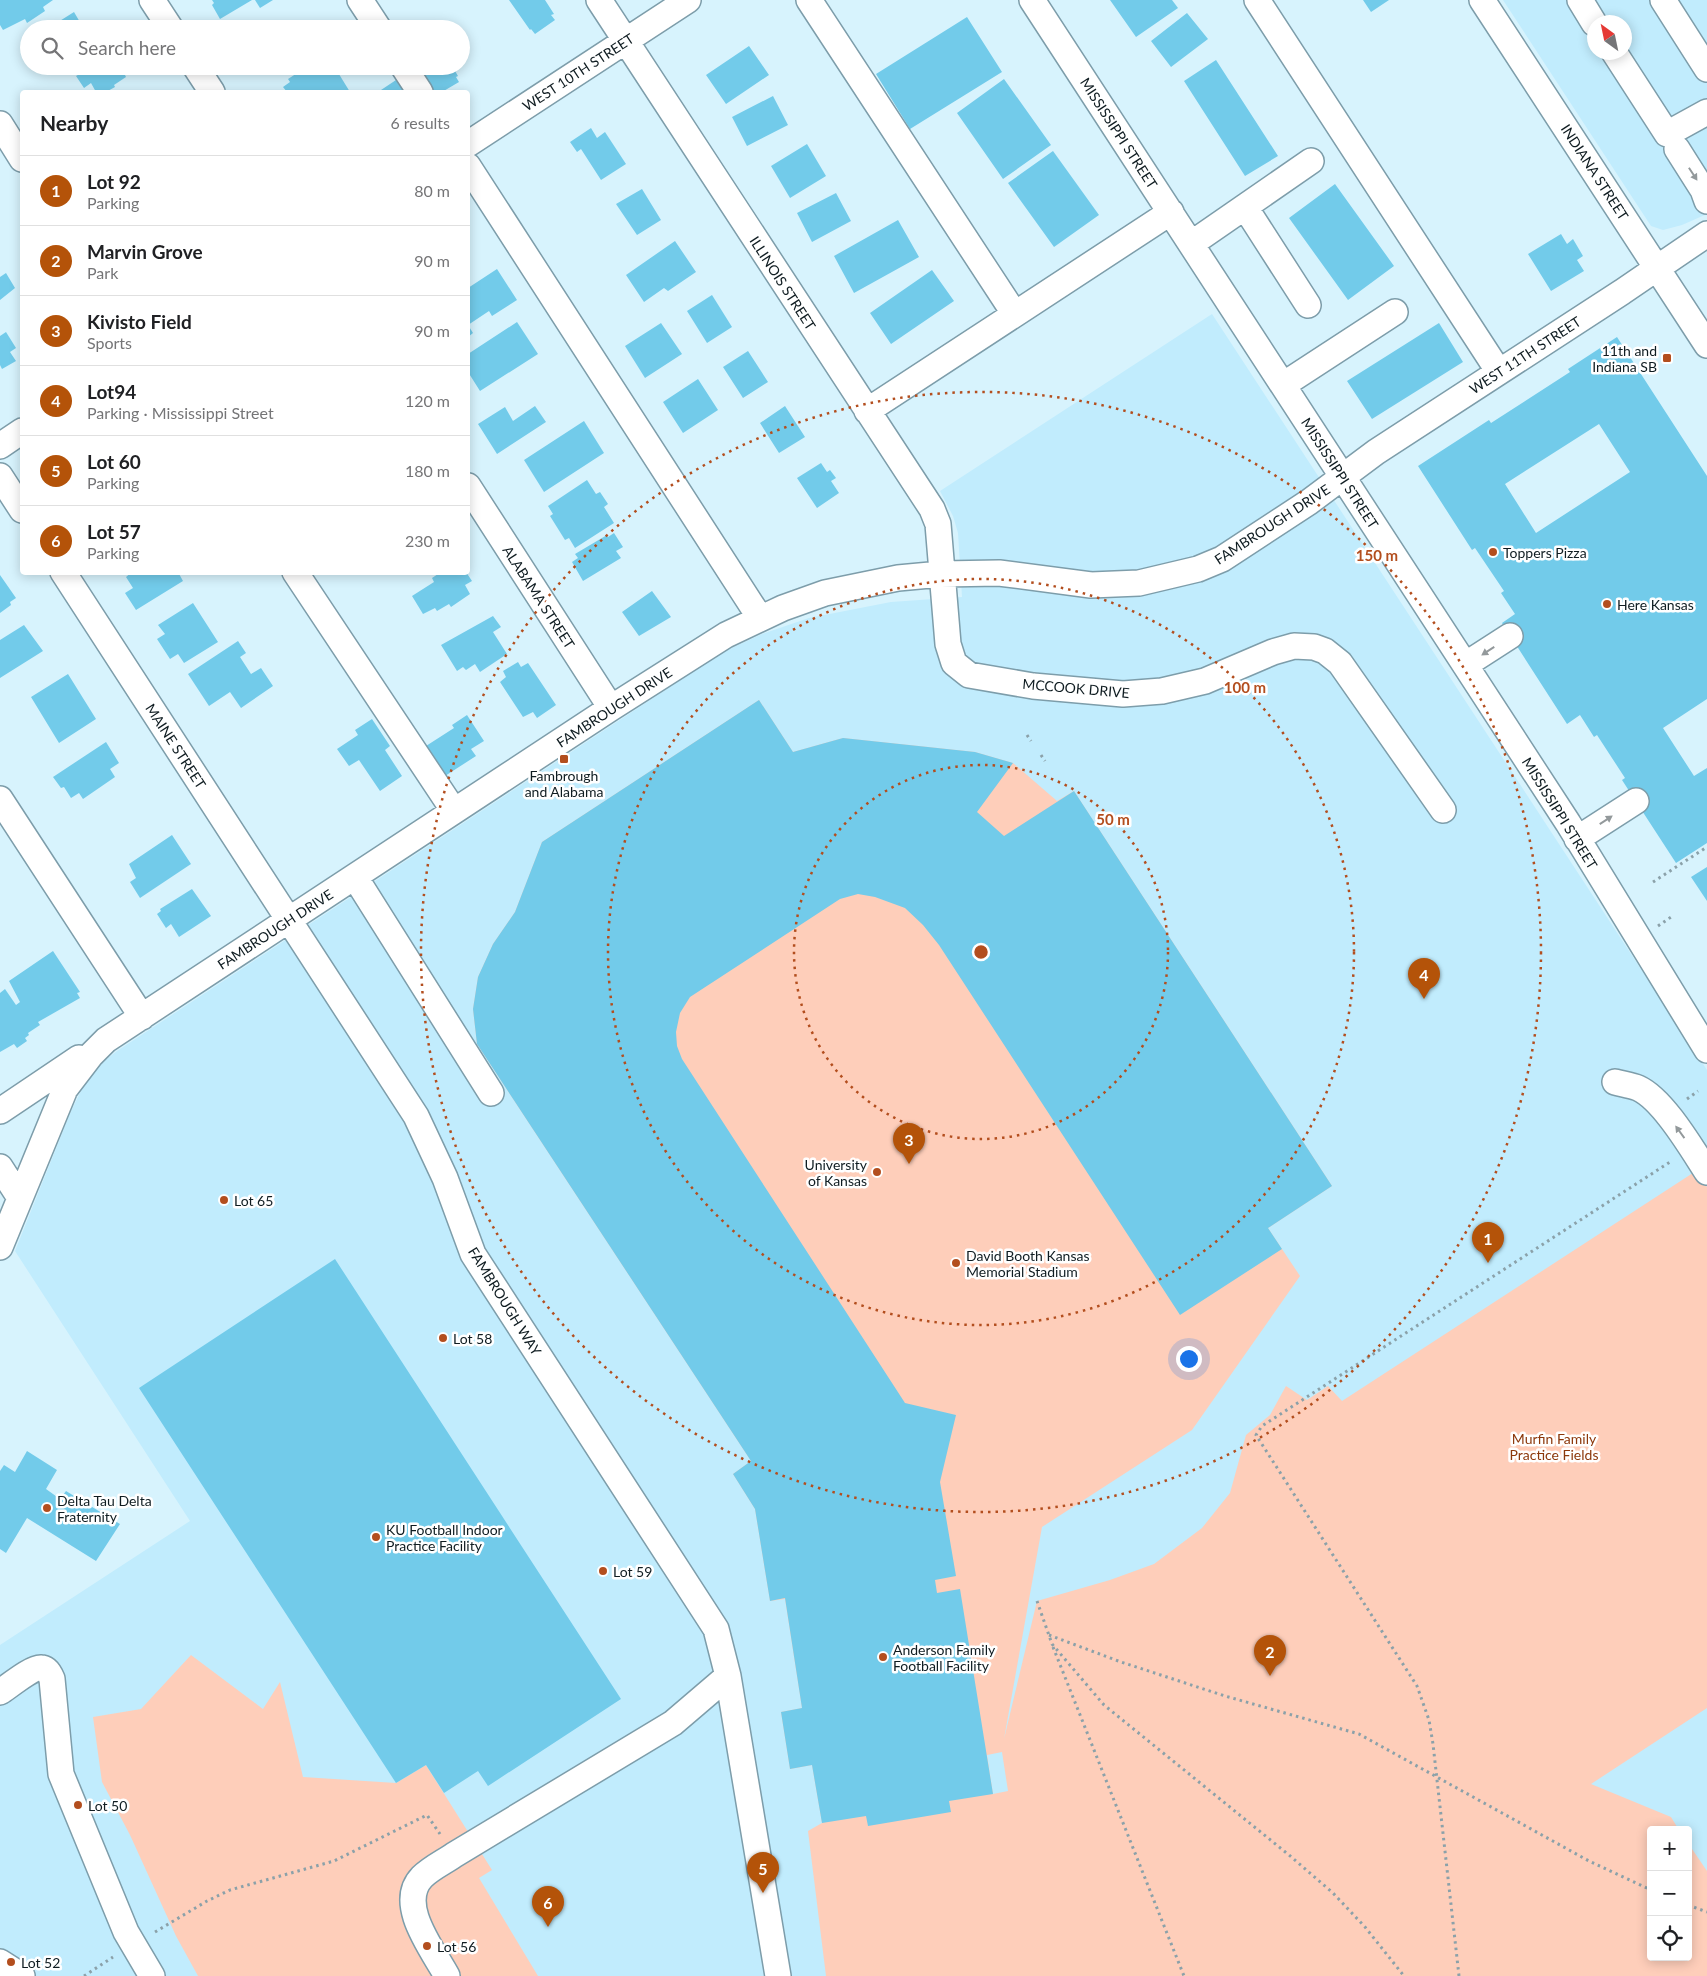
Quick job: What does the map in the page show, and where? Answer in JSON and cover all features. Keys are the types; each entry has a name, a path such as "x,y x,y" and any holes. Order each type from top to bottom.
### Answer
{"street":[{"path":"152,0 165,20"},
{"path":"360,0 373,20"},
{"name":"ILLINOIS STREET","path":"599,0 932,509 938,524 941,574"},
{"name":"WEST 10TH STREET","path":"470,143 688,0"},
{"path":"809,0 1014,313"},
{"name":"MISSISSIPPI STREET","path":"1032,0 1577,838 1707,1050"},
{"path":"1257,0 1499,372"},
{"name":"INDIANA STREET","path":"1482,0 1707,345"},
{"path":"1580,0 1589,15"},
{"path":"1663,0 1707,69"},
{"path":"1619,60 1667,134 1707,112"},
{"path":"201,75 211,90"},
{"path":"409,75 419,90"},
{"path":"0,124 20,156"},
{"path":"1676,149 1703,190 1707,201"},
{"path":"1191,244 1311,162"},
{"path":"470,169 760,618"},
{"path":"1244,207 1308,304"},
{"path":"867,411 1170,212"},
{"name":"WEST 11TH STREET","path":"1342,477 1376,452 1622,292 1707,234"},
{"path":"1283,385 1395,312"},
{"path":"0,446 20,432"},
{"path":"0,476 20,507"},
{"name":"FAMBROUGH DRIVE","path":"20,1198 65,1089 79,1068 106,1040 691,656 760,618 825,593 851,586 898,578 941,574 998,574 1092,585 1139,583 1170,577 1198,569 1222,559 1309,502 1342,477"},
{"name":"ALABAMA STREET","path":"470,489 611,708"},
{"name":"MCCOOK DRIVE","path":"941,574 946,633 954,663 970,675 980,678 1033,686 1123,694 1162,691 1205,681 1273,652 1294,646 1314,647 1325,651 1340,663 1354,680 1443,810"},
{"name":"MAINE STREET","path":"65,575 289,920"},
{"path":"297,575 454,811"},
{"path":"1465,665 1510,636"},
{"path":"0,799 142,1017"},
{"path":"1577,838 1636,801"},
{"path":"355,877 492,1092"},
{"name":"FAMBROUGH WAY","path":"289,920 416,1116 445,1178 473,1254 716,1629 728,1676 778,1976"},
{"path":"0,1111 106,1040"},
{"path":"1615,1082 1639,1088 1656,1102 1679,1130 1707,1172"},
{"path":"0,1167 20,1198 0,1247"},
{"path":"0,1692 34,1670 42,1668 48,1671 52,1679 61,1774 116,1908 133,1945 152,1976"},
{"path":"447,1976 420,1928 413,1908 412,1892 422,1878 454,1855 673,1722 728,1676"},
{"path":"0,1962 22,1976"}],"path":[{"path":"1027,735 1031,741"},
{"path":"1040,755 1045,761"},
{"path":"1653,882 1707,847"},
{"path":"1655,927 1674,915"},
{"path":"1459,1976 1429,1720 1417,1686 1256,1435 1262,1426 1671,1161"},
{"path":"1038,1601 1052,1644 1184,1976"},
{"path":"1049,1635 1121,1662 1216,1693 1359,1734 1589,1861 1647,1888"},
{"path":"1052,1644 1104,1705 1289,1854 1333,1893 1365,1927 1404,1976"},
{"path":"84,1976 207,1901 230,1890 334,1861 427,1815 454,1855"},
{"path":"1692,1906 1707,1912"}],"shaded area":[{"path":"1503,0 1707,0 1707,214 1682,225 1663,230 1651,226"},
{"name":"University of Kansas","path":"1212,314 1707,1070 1707,1976 0,1976 0,1645 190,1521 15,1251 71,1111 82,1089 103,1062 117,1051 723,652 762,634 809,618 891,602 962,597 958,533 953,516 940,491"}],"green space":[{"name":"Murfin Family Practice Fields","path":"759,700 793,752 843,738 975,752 1013,763 1057,801 1074,791 1332,1186 1268,1228 1300,1276 1192,1430 1042,1527 1004,1739 1037,1601 1110,1580 1154,1564 1202,1528 1230,1493 1246,1435 1270,1415 1286,1386 1307,1400 1328,1386 1342,1401 1696,1171 1707,1187 1707,1708 1591,1784 1671,1817 1677,1826 1647,1826 1647,1961 1692,1961 1692,1849 1707,1871 1707,1976 826,1976 808,1831 822,1823 812,1765 790,1769 781,1712 802,1708 785,1599 770,1601 755,1509 733,1474 751,1461 477,1044 473,1009 478,977 493,944 515,912 542,842","holes":["1002,1752 1008,1791 993,1794 987,1755"]},
{"path":"191,1655 263,1709 280,1682 303,1777 396,1783 426,1765 492,1870 479,1878 538,1976 198,1976 176,1936 130,1835 102,1782 93,1717 141,1709"}],"building":[{"path":"0,0 53,0 43,7 45,11 32,20 20,20 3,30 0,25"},
{"path":"212,0 252,0 220,19 212,5 214,3"},
{"path":"255,0 273,0 260,8"},
{"path":"509,0 545,0 554,14 551,15 555,20 535,34 530,30"},
{"path":"1110,0 1172,0 1178,8 1136,37"},
{"path":"1363,0 1389,0 1371,12"},
{"path":"74,12 79,20 61,20"},
{"path":"1187,13 1208,39 1171,67 1151,41"},
{"path":"967,17 1002,72 910,129 876,74"},
{"path":"749,46 769,75 726,104 706,75"},
{"path":"1216,60 1278,156 1245,176 1184,81"},
{"path":"125,75 126,77 110,90 95,90 91,83 84,88 76,76"},
{"path":"294,75 340,75 349,90 285,90 283,87 290,82 288,79"},
{"path":"422,75 458,76 456,77 459,82 445,90 432,90"},
{"path":"1004,79 1051,145 1003,179 957,113"},
{"path":"396,80 404,90 381,90"},
{"path":"773,96 788,125 747,146 732,117"},
{"path":"591,128 597,138 605,132 626,164 601,180 581,149 577,152 570,142"},
{"path":"807,144 826,176 790,198 771,166"},
{"path":"1053,151 1099,215 1054,247 1008,183"},
{"path":"1335,184 1394,266 1348,300 1289,218"},
{"path":"642,189 661,220 637,235 616,204"},
{"path":"836,193 851,221 812,242 797,213"},
{"path":"898,220 919,257 854,293 834,256"},
{"path":"1561,234 1567,244 1573,239 1583,256 1577,260 1584,271 1551,291 1528,254"},
{"path":"675,241 696,272 668,291 664,288 644,302 626,275"},
{"path":"497,269 517,300 492,316 489,311 470,324 470,287"},
{"path":"932,270 954,301 891,344 870,313"},
{"path":"6,273 15,288 0,300 0,277"},
{"path":"712,295 732,327 707,343 687,311"},
{"path":"517,322 538,354 480,391 470,375 470,353"},
{"path":"661,323 682,354 645,378 625,346"},
{"path":"1439,323 1463,362 1372,419 1347,381"},
{"path":"6,332 16,348 10,352 16,361 2,369 0,365 0,336"},
{"name":"Here Kansas","path":"1617,337 1707,476 1707,699 1663,728 1694,776 1707,768 1707,843 1676,863 1622,780 1625,778 1597,735 1594,737 1580,715 1567,724 1502,623 1515,614 1501,593 1504,591 1475,548 1472,550 1418,466 1489,420 1491,423 1570,372 1568,369","holes":["1599,424 1630,472 1536,533 1505,484"]},
{"path":"748,351 768,382 743,398 723,367"},
{"path":"698,379 718,410 683,433 663,402"},
{"path":"535,406 546,422 497,454 478,424 505,407 513,421"},
{"path":"785,406 805,437 779,453 760,423"},
{"path":"584,421 604,453 544,492 524,460"},
{"path":"821,463 827,472 830,470 836,478 831,481 839,493 817,508 797,478"},
{"path":"587,480 596,494 600,492 608,504 604,507 614,523 575,548 569,538 565,540 550,516 553,514 548,506"},
{"path":"614,533 623,547 616,551 621,558 583,581 572,562 578,558 575,554 607,535 608,537"},
{"path":"0,575 16,598 10,602 11,605 0,613"},
{"path":"128,575 180,575 183,581 136,610 125,593 133,588 126,577"},
{"path":"436,575 468,575 472,581 465,585 470,594 451,607 449,604 437,611 435,608 423,614 412,596 434,582 432,578"},
{"path":"652,591 671,617 639,636 622,612"},
{"path":"193,603 218,642 184,663 178,654 170,659 157,639 165,634 158,625"},
{"path":"493,616 501,627 493,632 507,654 480,672 475,664 466,670 463,667 457,671 441,645"},
{"path":"24,625 43,651 0,678 0,640"},
{"path":"238,641 246,653 240,657 251,674 261,668 273,686 241,708 230,692 209,706 188,674"},
{"path":"518,662 521,667 528,663 556,705 537,718 533,712 523,717 500,682 506,677 503,671"},
{"path":"68,674 96,719 59,743 31,697"},
{"name":"David Booth Kansas Memorial Stadium","path":"759,700 793,752 843,738 975,752 1013,763 977,812 1004,836 1074,791 1332,1186 1268,1228 1282,1249 1180,1315 939,945 923,925 905,908 875,897 858,894 840,899 690,997 680,1013 676,1032 677,1046 682,1059 905,1403 956,1415 940,1482 956,1576 935,1580 937,1593 960,1589 993,1794 949,1801 951,1812 868,1826 866,1816 822,1823 812,1765 790,1769 781,1712 802,1708 785,1598 770,1601 755,1509 733,1474 751,1461 477,1044 473,1009 478,977 493,944 515,912 542,842"},
{"path":"467,715 484,741 471,749 476,756 445,776 426,746 454,728 452,725"},
{"path":"372,719 390,746 385,750 402,776 380,791 359,760 349,766 337,749 358,735 355,730"},
{"path":"106,742 119,763 110,769 115,777 83,799 79,793 71,798 64,787 61,788 53,777"},
{"path":"172,835 191,864 140,898 130,882 136,878 129,864"},
{"path":"1707,867 1707,901 1691,877"},
{"path":"192,889 211,916 179,937 171,924 166,928 157,914 161,911 160,909"},
{"path":"53,951 80,992 77,993 80,998 38,1022 40,1025 28,1033 29,1035 25,1038 27,1041 17,1048 14,1044 0,1052 0,993 5,989 16,1005 20,1002 9,981"},
{"name":"KU Football Indoor Practice Facility","path":"335,1259 621,1699 488,1786 478,1771 444,1793 426,1765 396,1783 139,1388"},
{"name":"Delta Tau Delta Fraternity","path":"27,1451 57,1470 46,1489 60,1499 66,1491 120,1524 96,1561 27,1518 6,1553 0,1549 0,1471 4,1465 15,1472"}],"place":[{"name":"11th and Indiana SB","path":"1667,358"},
{"name":"Toppers Pizza","path":"1493,552"},
{"name":"Here Kansas","path":"1607,604"},
{"name":"Fambrough and Alabama","path":"564,759"},
{"name":"Lot94","path":"1424,999"},
{"name":"Kivisto Field","path":"909,1164"},
{"name":"University of Kansas","path":"877,1172"},
{"name":"Lot 65","path":"224,1200"},
{"name":"David Booth Kansas Memorial Stadium","path":"956,1263"},
{"name":"Lot 92","path":"1488,1263"},
{"name":"Lot 58","path":"443,1338"},
{"name":"Delta Tau Delta Fraternity","path":"47,1508"},
{"name":"KU Football Indoor Practice Facility","path":"376,1537"},
{"name":"Lot 59","path":"603,1571"},
{"name":"Anderson Family Football Facility","path":"883,1657"},
{"name":"Marvin Grove","path":"1270,1676"},
{"name":"Lot 50","path":"78,1805"},
{"name":"Lot 60","path":"763,1893"},
{"name":"Lot 57","path":"548,1927"},
{"name":"Lot 56","path":"427,1946"},
{"name":"Lot 52","path":"11,1962"}]}
